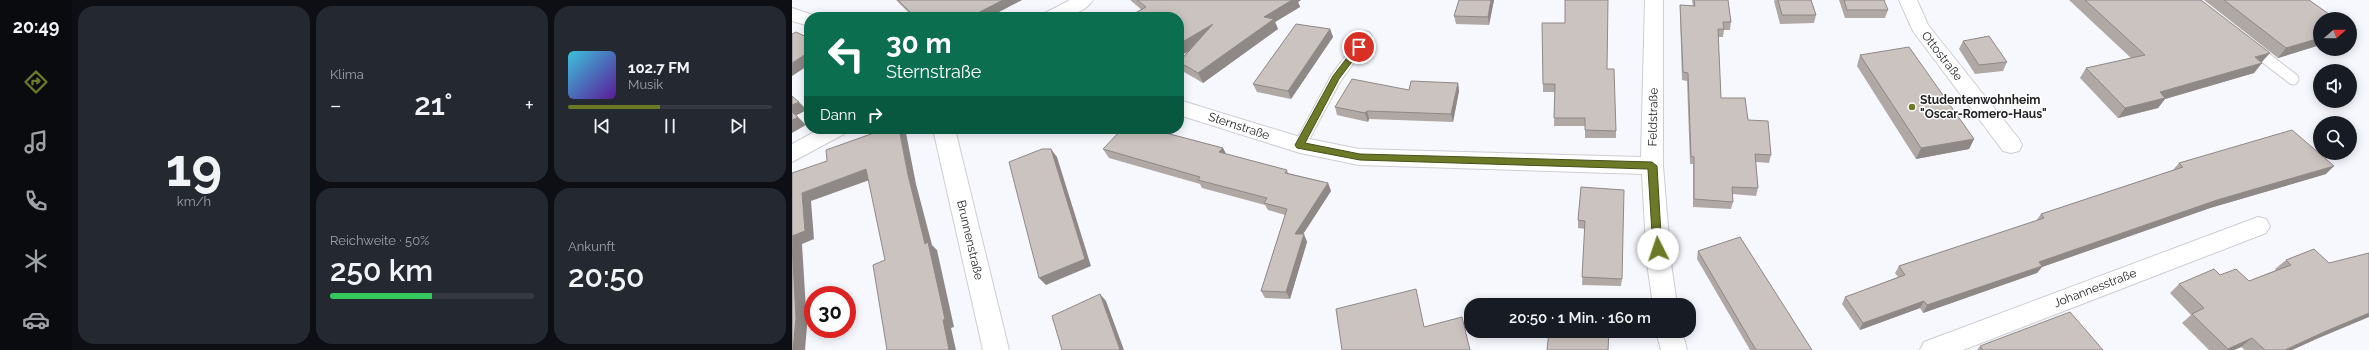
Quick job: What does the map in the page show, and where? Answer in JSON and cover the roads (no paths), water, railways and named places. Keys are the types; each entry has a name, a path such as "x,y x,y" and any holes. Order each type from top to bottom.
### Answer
{"street":[{"path":"1064,12 1084,0"},
{"name":"Feldstraße","path":"1654,0 1652,166 1659,263 1664,298"},
{"name":"Ottostraße","path":"1908,0 1920,27 2011,146"},
{"path":"792,14 804,18"},
{"name":"Sternstraße","path":"1184,108 1300,145 1360,157 1652,166"},
{"path":"792,154 828,134"},
{"name":"Brunnenstraße","path":"945,134 996,350"},
{"name":"Johannesstraße","path":"1933,350 2258,226"},
{"path":"1671,338 1674,350"}],"lane":[{"path":"1300,145 1336,78 1366,37"},
{"path":"2249,44 2293,79"}],"place":[{"name":"Studentenwohnheim \"Oscar-Romero-Haus\"","path":"1912,107"}]}
